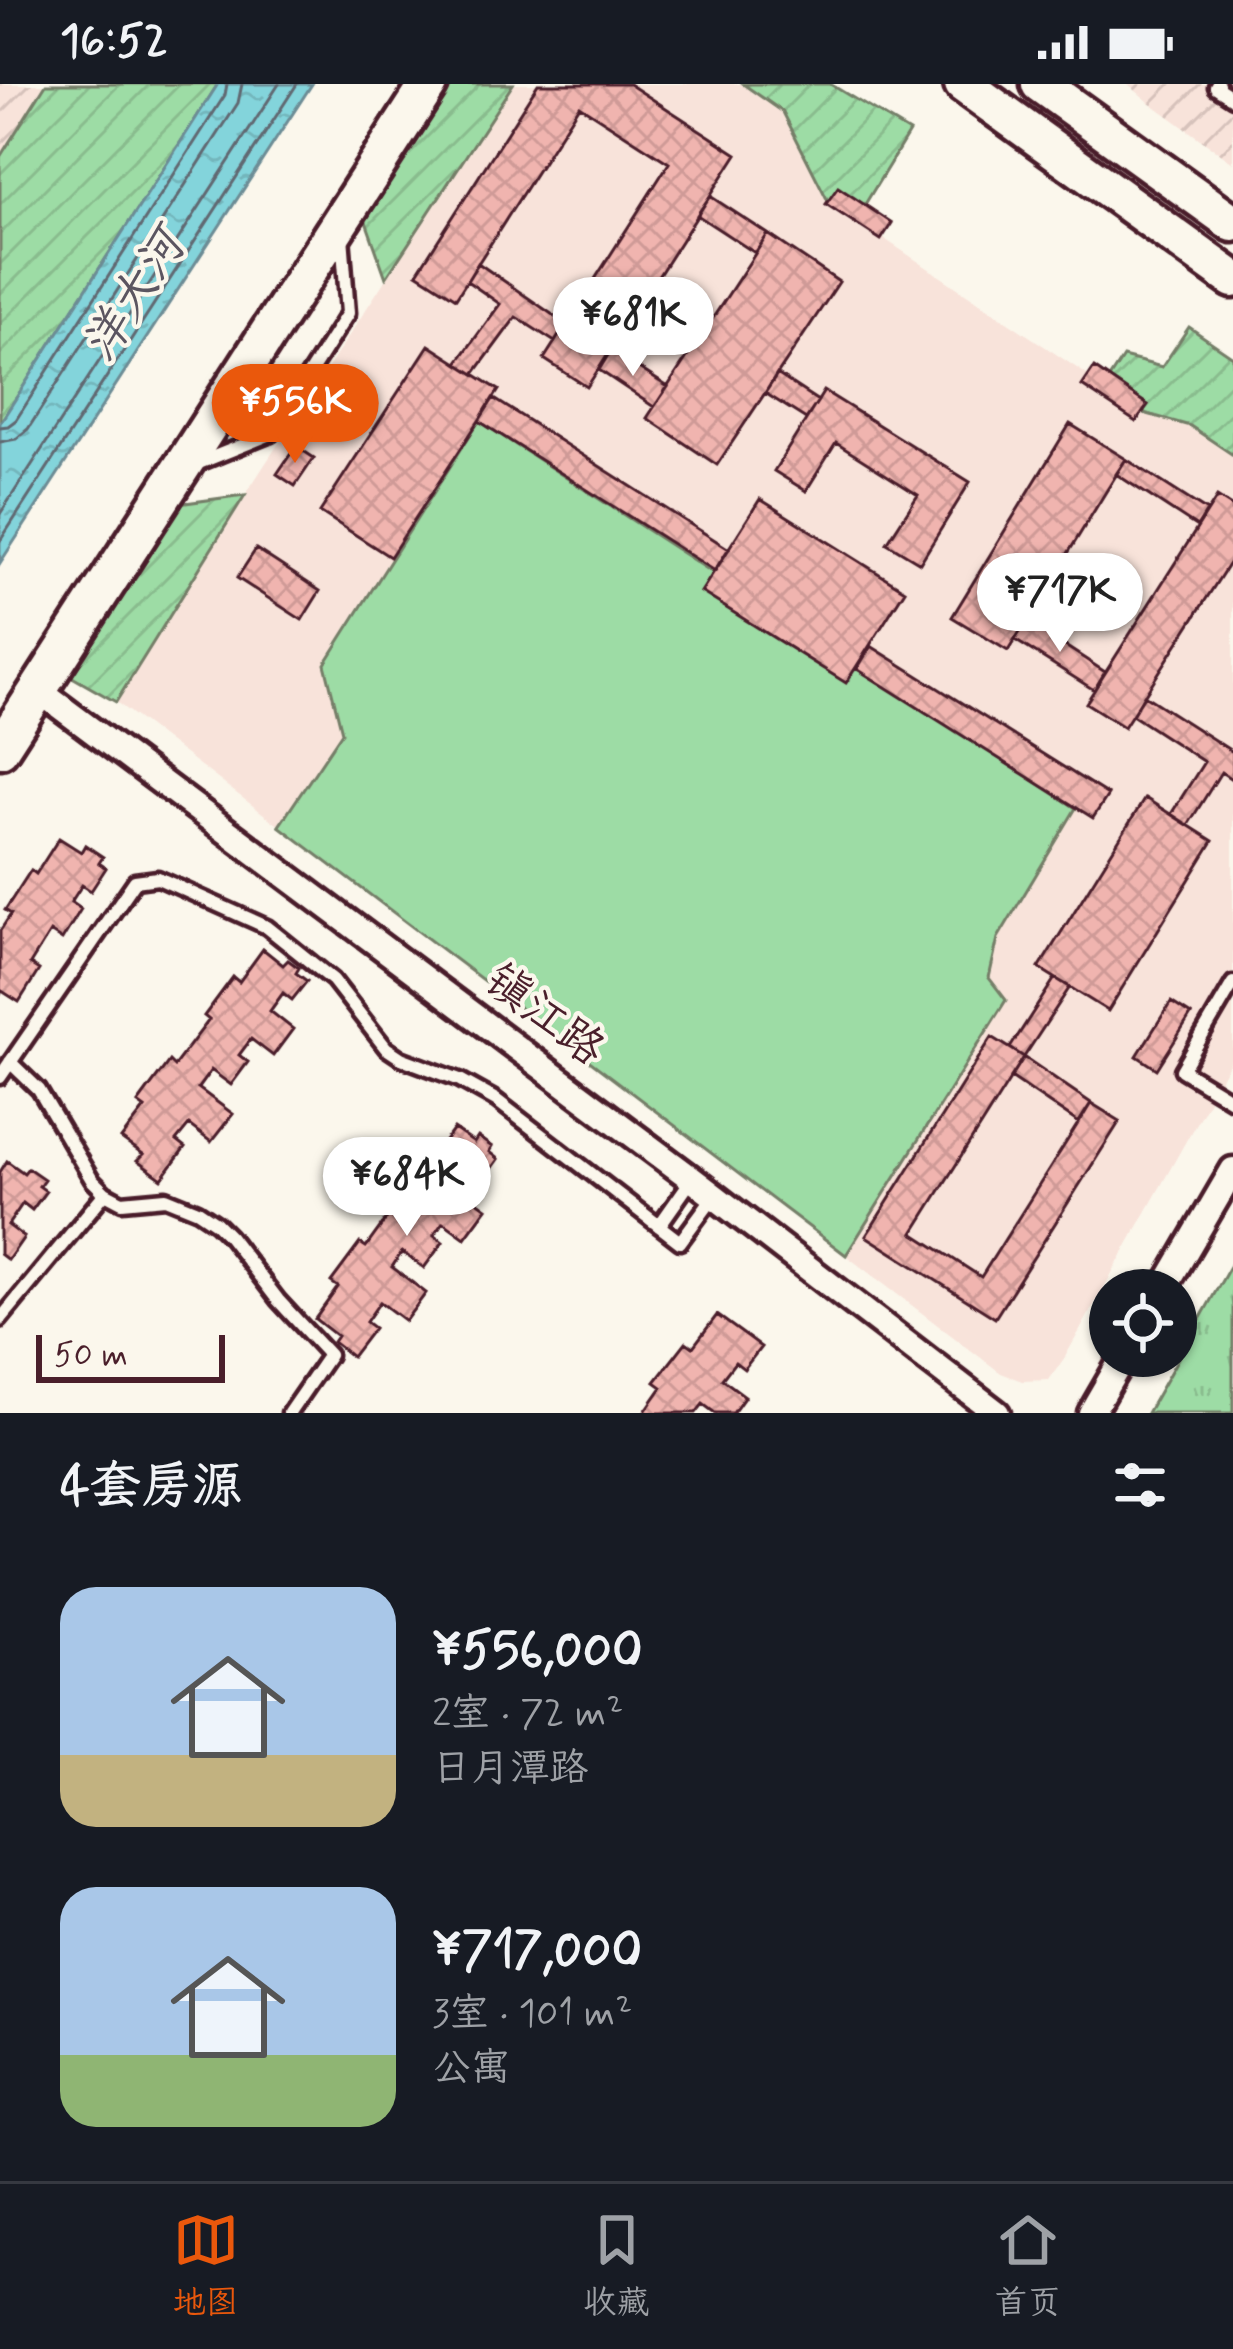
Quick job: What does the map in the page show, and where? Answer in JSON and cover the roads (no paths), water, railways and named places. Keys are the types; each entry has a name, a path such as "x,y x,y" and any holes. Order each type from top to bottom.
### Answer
{"street":[{"path":"0,749 429,84"},
{"path":"963,84 1233,279"},
{"path":"1040,84 1233,223"},
{"name":"镇江路","path":"38,690 997,1413"},
{"path":"1175,1269 1233,1170"},
{"path":"1091,1413 1112,1377"}],"lane":[{"path":"1218,84 1233,98"},
{"path":"182,470 272,434 348,313 340,223"},
{"path":"0,1077 135,881 158,878 267,927 333,980 386,1048 496,1100 680,1242 714,1196"},
{"path":"1233,983 1182,1070 1233,1101"},
{"path":"10,1062 39,1090 92,1180 105,1192 122,1202 166,1198 198,1211 229,1236 328,1355 290,1413"},
{"path":"659,1226 692,1180"},
{"path":"0,1320 105,1192"}],"water":[{"name":"洋大河","path":"218,84 312,84 0,563 0,423"}]}
